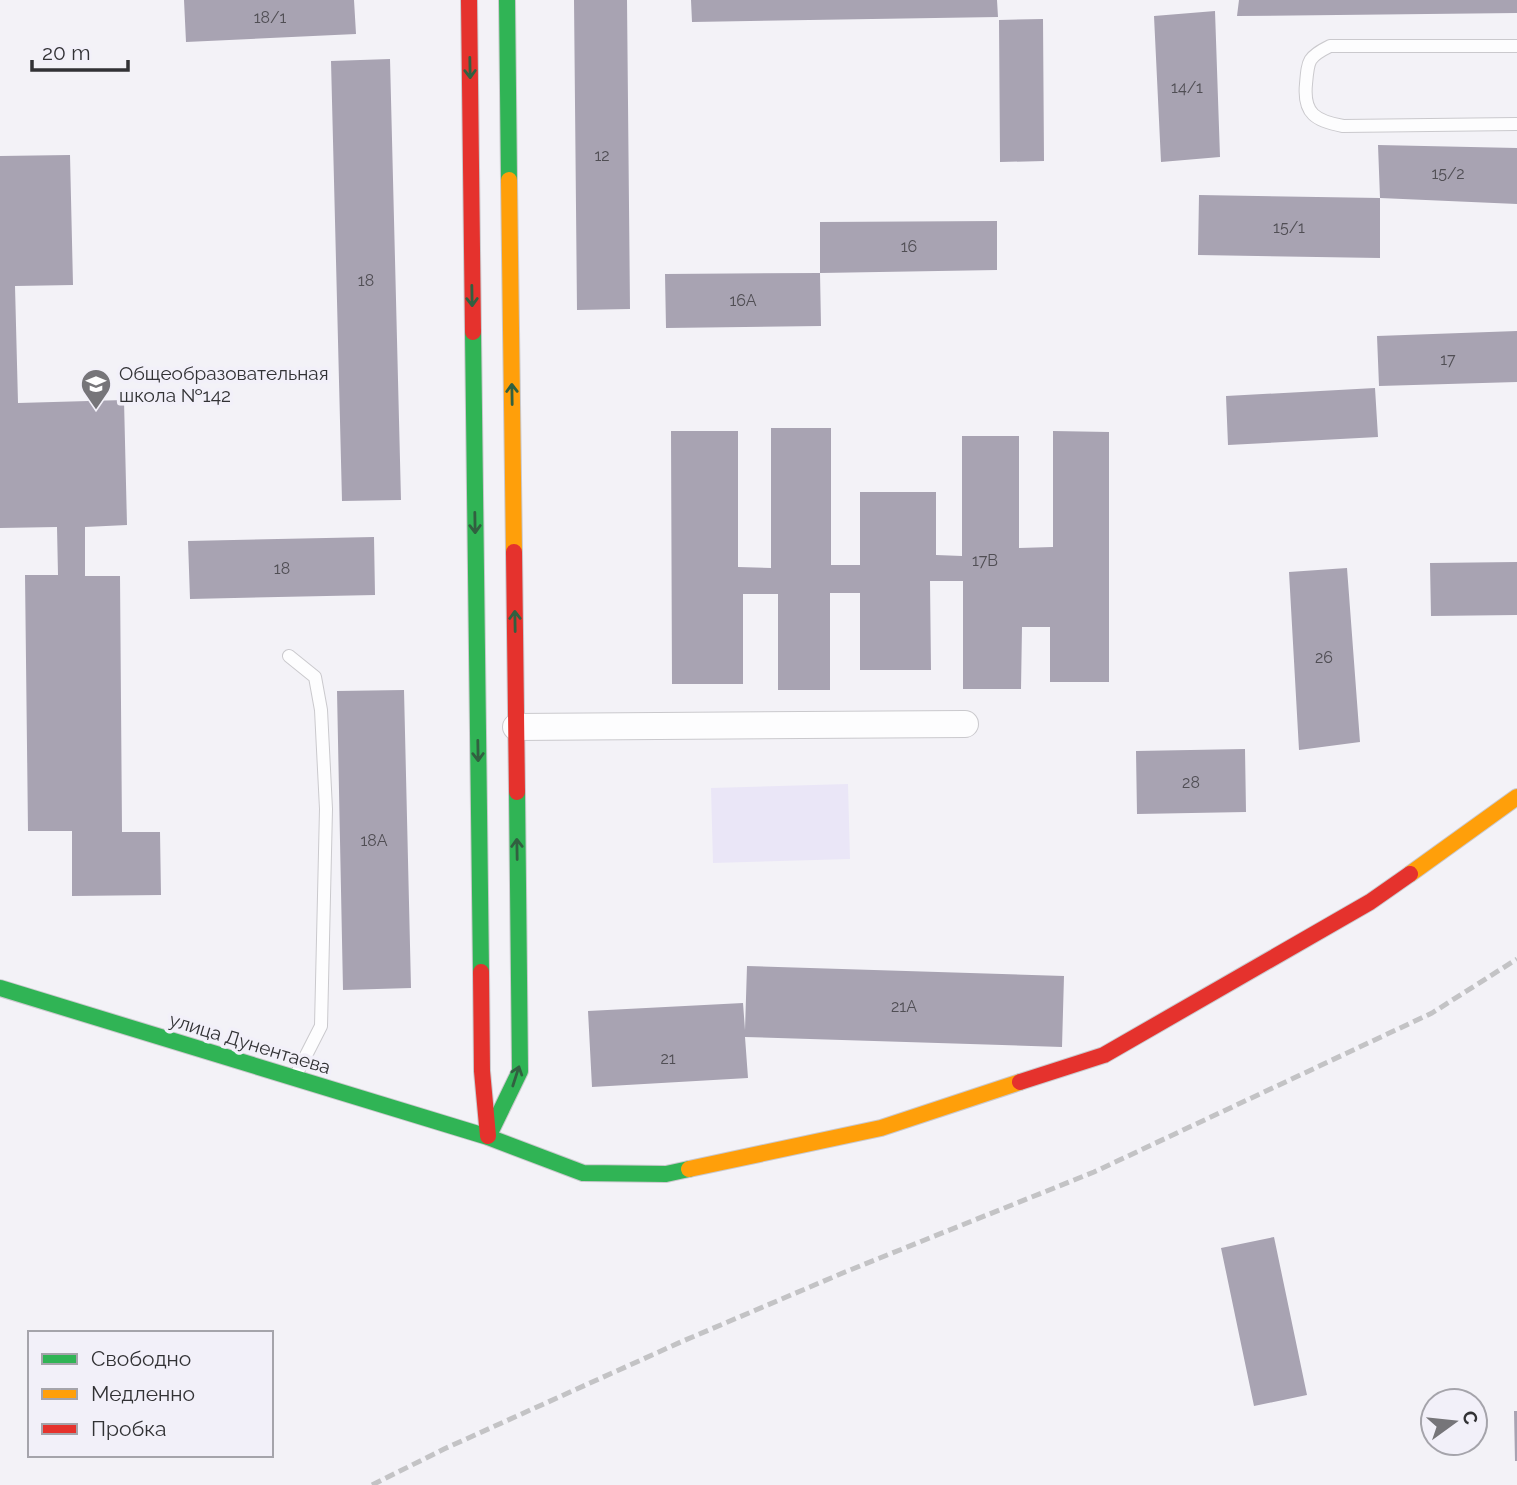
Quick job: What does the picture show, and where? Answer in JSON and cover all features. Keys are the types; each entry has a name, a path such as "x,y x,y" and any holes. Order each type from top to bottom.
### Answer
{"street":[{"path":"469,0 482,1071 488,1137"},
{"path":"488,1137 520,1071 508,0"},
{"path":"516,727 965,724"},
{"name":"улица Дунентаева","path":"0,988 488,1137 583,1173 666,1174 881,1128 1104,1055 1370,902 1517,797"}],"lane":[{"path":"1517,46 1330,46 1315,53 1308,62 1304,100 1310,113 1324,123 1343,126 1517,124"},
{"path":"289,656 315,677 321,710 326,809 321,1026 294,1078"}],"shaded area":[{"path":"848,784 850,859 713,863 711,788"}],"building":[{"path":"184,0 354,0 356,34 186,42"},
{"path":"574,0 627,0 630,309 577,310"},
{"path":"691,0 997,0 998,17 692,22"},
{"path":"1239,0 1517,0 1517,13 1237,16"},
{"path":"1215,11 1220,157 1161,162 1154,16"},
{"path":"1043,19 1044,161 1000,162 999,20"},
{"path":"390,59 401,500 342,501 331,61"},
{"path":"1378,145 1517,148 1517,204 1380,198"},
{"path":"70,155 73,285 15,286 18,403 124,400 127,525 85,527 85,576 120,576 122,832 160,832 161,895 72,896 72,831 28,831 25,575 58,575 57,527 0,528 0,156"},
{"path":"1199,195 1380,198 1380,258 1198,255"},
{"path":"997,221 997,270 820,273 820,222"},
{"path":"820,273 821,326 666,328 665,274"},
{"path":"1517,331 1517,382 1379,386 1377,336"},
{"path":"1375,388 1378,437 1228,445 1226,396"},
{"path":"771,428 831,428 831,565 860,565 860,492 936,492 936,555 962,556 962,436 1019,436 1019,548 1053,547 1053,431 1109,432 1109,682 1050,682 1050,627 1022,627 1021,689 963,689 963,581 930,581 931,670 860,670 860,593 830,593 830,690 778,690 778,594 743,594 743,684 672,684 671,431 738,431 738,567 771,568"},
{"path":"374,537 375,595 190,599 188,541"},
{"path":"1517,562 1517,615 1431,616 1430,563"},
{"path":"1347,568 1360,742 1299,750 1289,572"},
{"path":"404,690 411,988 343,990 337,691"},
{"path":"1245,749 1246,812 1137,814 1136,751"},
{"path":"747,966 1064,976 1062,1047 745,1037 748,1078 592,1087 588,1011 743,1003 745,1030"},
{"path":"1274,1237 1307,1395 1254,1406 1221,1248"},
{"path":"1514,1411 1517,1411 1517,1461 1515,1461"}],"railway":[{"path":"372,1485 444,1449 683,1341 845,1272 1094,1172 1432,1013 1517,959"}],"traffic: fast":[{"path":"507,0 509,180"},
{"path":"473,332 481,972"},
{"path":"488,1137 520,1071 517,792"},
{"path":"0,988 488,1137 583,1173 666,1174 689,1169"}],"traffic: slow":[{"path":"509,180 514,552"},
{"path":"1410,874 1517,797"},
{"path":"689,1169 881,1128 1020,1082"}],"traffic: jam":[{"path":"469,0 473,332"},
{"path":"514,552 517,792"},
{"path":"1020,1082 1104,1055 1370,902 1410,874"},
{"path":"481,972 482,1071 488,1136"}],"place":[{"name":"Общеобразовательная школа №142","path":"96,411"}]}
